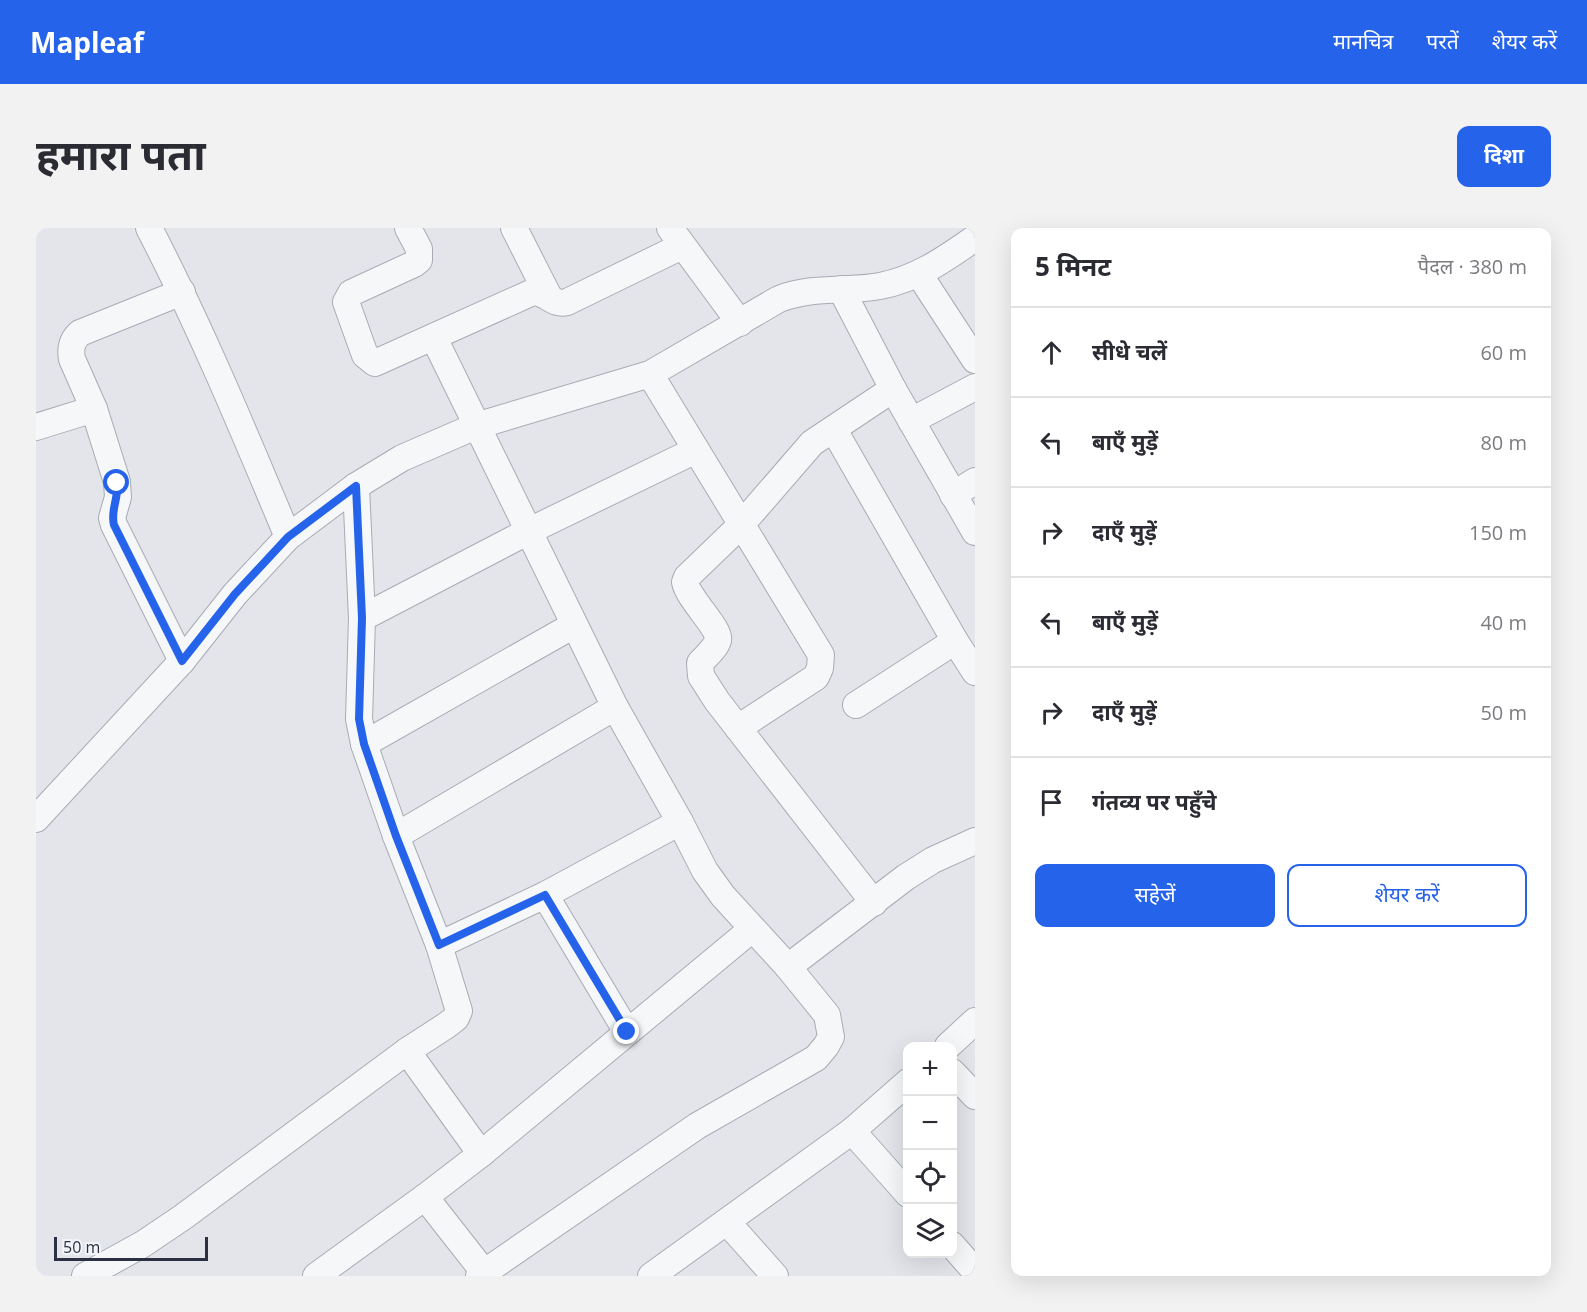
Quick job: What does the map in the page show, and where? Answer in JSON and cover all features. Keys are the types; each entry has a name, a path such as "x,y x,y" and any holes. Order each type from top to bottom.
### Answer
{"street":[{"path":"149,228 220,374 288,537"},
{"path":"408,228 419,249 418,260 414,264 351,293 346,302 365,355 375,363 523,296 538,292 556,303 567,302 676,237 740,323"},
{"path":"514,228 549,297"},
{"path":"36,819 182,661 235,594 288,537 356,486 402,458 476,426 650,374 779,299 794,293 879,286 919,274 975,238"},
{"path":"919,274 975,360"},
{"path":"841,289 892,389 975,532"},
{"path":"182,292 80,333 74,338 71,351 72,359 94,409 117,483 118,497 112,518 114,525 182,661"},
{"path":"426,1197 483,1275 697,1126 816,1058 831,1037 827,1015 705,872 680,822 615,707 434,338"},
{"path":"650,374 821,655 820,668 811,681 738,728"},
{"path":"911,421 975,387"},
{"path":"874,903 738,728 701,676 700,663 718,642 719,636 690,597 685,582 687,577 741,525 812,443 892,389"},
{"path":"36,427 94,409"},
{"path":"834,430 975,672"},
{"path":"362,618 530,531 696,450"},
{"path":"953,495 975,481"},
{"path":"85,1276 142,1244 183,1217 407,1051 456,1018 459,1011 439,945 396,836 364,744 359,719 362,618 356,486"},
{"path":"364,744 574,625"},
{"path":"856,705 955,641"},
{"path":"396,836 615,707"},
{"path":"439,945 545,895 680,822"},
{"path":"788,967 906,877 933,860 975,841"},
{"path":"545,895 627,1032"},
{"path":"316,1276 426,1197 481,1154 752,929"},
{"path":"953,1042 975,1021"},
{"path":"407,1051 481,1154"},
{"path":"957,1077 975,1096"},
{"path":"651,1276 852,1131 903,1086"},
{"path":"852,1131 903,1188"},
{"path":"727,1222 775,1276"},
{"path":"957,1251 975,1271"}],"route":[{"path":"117,483 118,497 112,518 114,525 182,661 235,594 288,537 356,486 362,618 359,719 364,744 396,836 439,945 545,895 627,1032"}]}
